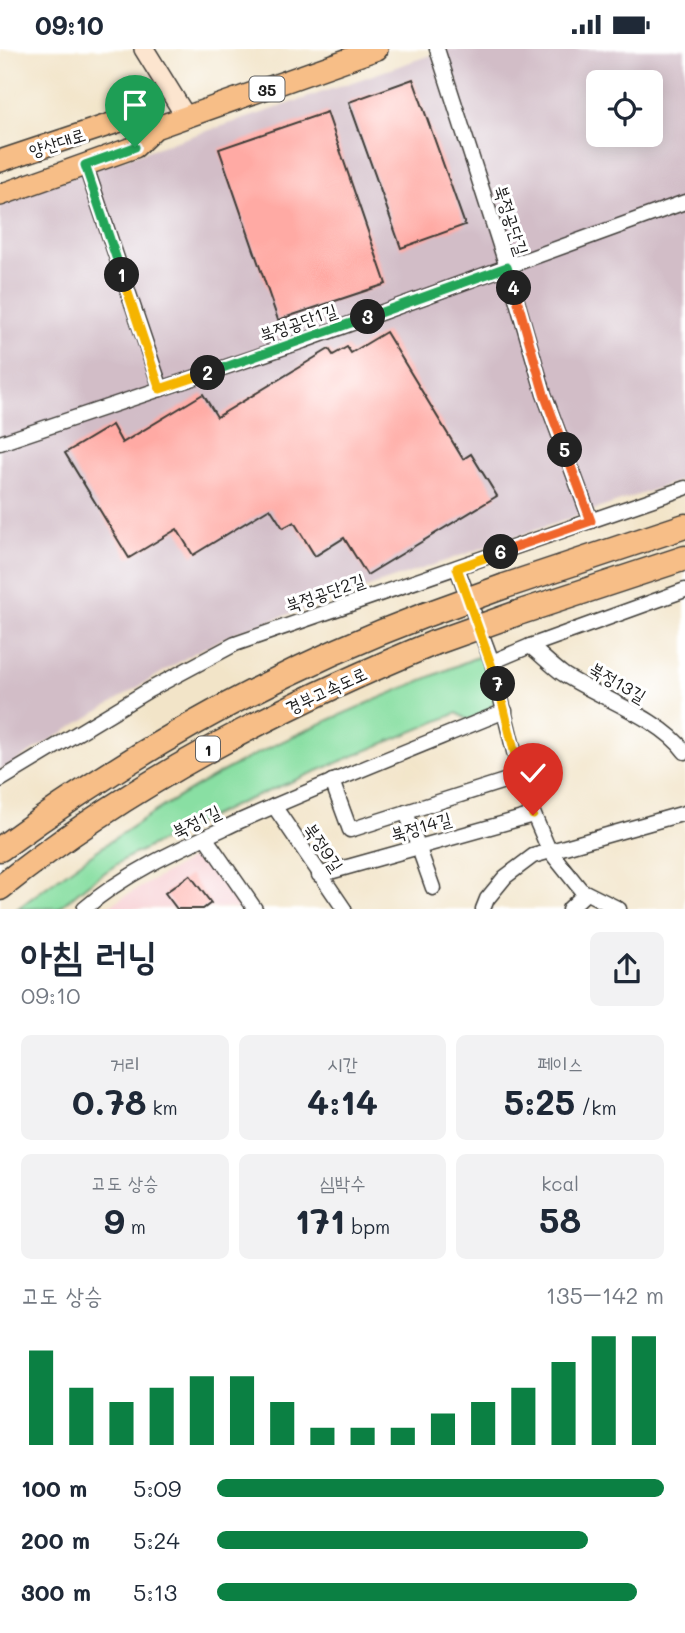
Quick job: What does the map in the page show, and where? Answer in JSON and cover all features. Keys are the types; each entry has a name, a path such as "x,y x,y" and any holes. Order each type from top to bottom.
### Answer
{"highway":[{"name":"경부고속도로","path":"0,849 74,796 193,723 279,678 425,615 685,526"},
{"name":"경부고속도로","path":"0,888 74,834 199,754 295,704 434,643 685,558"}],"main road":[{"path":"144,49 186,117"},
{"name":"양산대로","path":"0,195 135,147 155,128 377,49"},
{"name":"양산대로","path":"0,161 126,119 155,128"}],"street":[{"name":"북정공단길","path":"437,49 507,267 544,394 591,521"},
{"path":"85,165 160,389"},
{"name":"북정공단1길","path":"0,443 303,341 685,202"},
{"name":"북정공단2길","path":"0,780 149,690 235,644 685,488"},
{"path":"457,568 492,662 520,776 533,815 549,850 581,890 619,908"},
{"path":"492,662 685,590"},
{"name":"북정13길","path":"530,646 564,674 630,711 677,742 685,753"},
{"name":"북정1길","path":"83,908 106,888 205,837 332,781 505,711"},
{"path":"332,781 350,829 520,776"},
{"name":"북정9길","path":"274,806 344,908"},
{"path":"406,812 433,888"},
{"path":"483,908 505,877 533,856 685,813"},
{"name":"북정14길","path":"319,875 533,815"},
{"path":"205,837 255,908"},
{"path":"569,908 586,893"}],"shaded area":[{"path":"448,49 685,49 685,479 234,633 194,653 0,771 0,199"},
{"path":"205,851 246,908 102,909"}],"green space":[{"path":"482,655 497,698 488,711 468,720 457,713 235,805 126,858 59,908 17,909 116,837 220,773 316,726"}],"building":[{"path":"413,79 465,225 401,248 349,102"},
{"path":"327,112 386,284 278,320 219,149"},
{"path":"386,332 463,459 471,454 497,496 367,575 344,538 315,556 294,522 283,528 270,508 193,555 177,529 129,558 65,453 112,425 122,443 203,394 217,417 329,349 333,355 347,347 351,353"},
{"path":"190,875 211,903 203,909 177,909 165,893"}],"route":[{"path":"135,147 85,165 160,389 303,341 507,267 544,394 591,521 457,568 492,662 524,792 533,815"}]}
